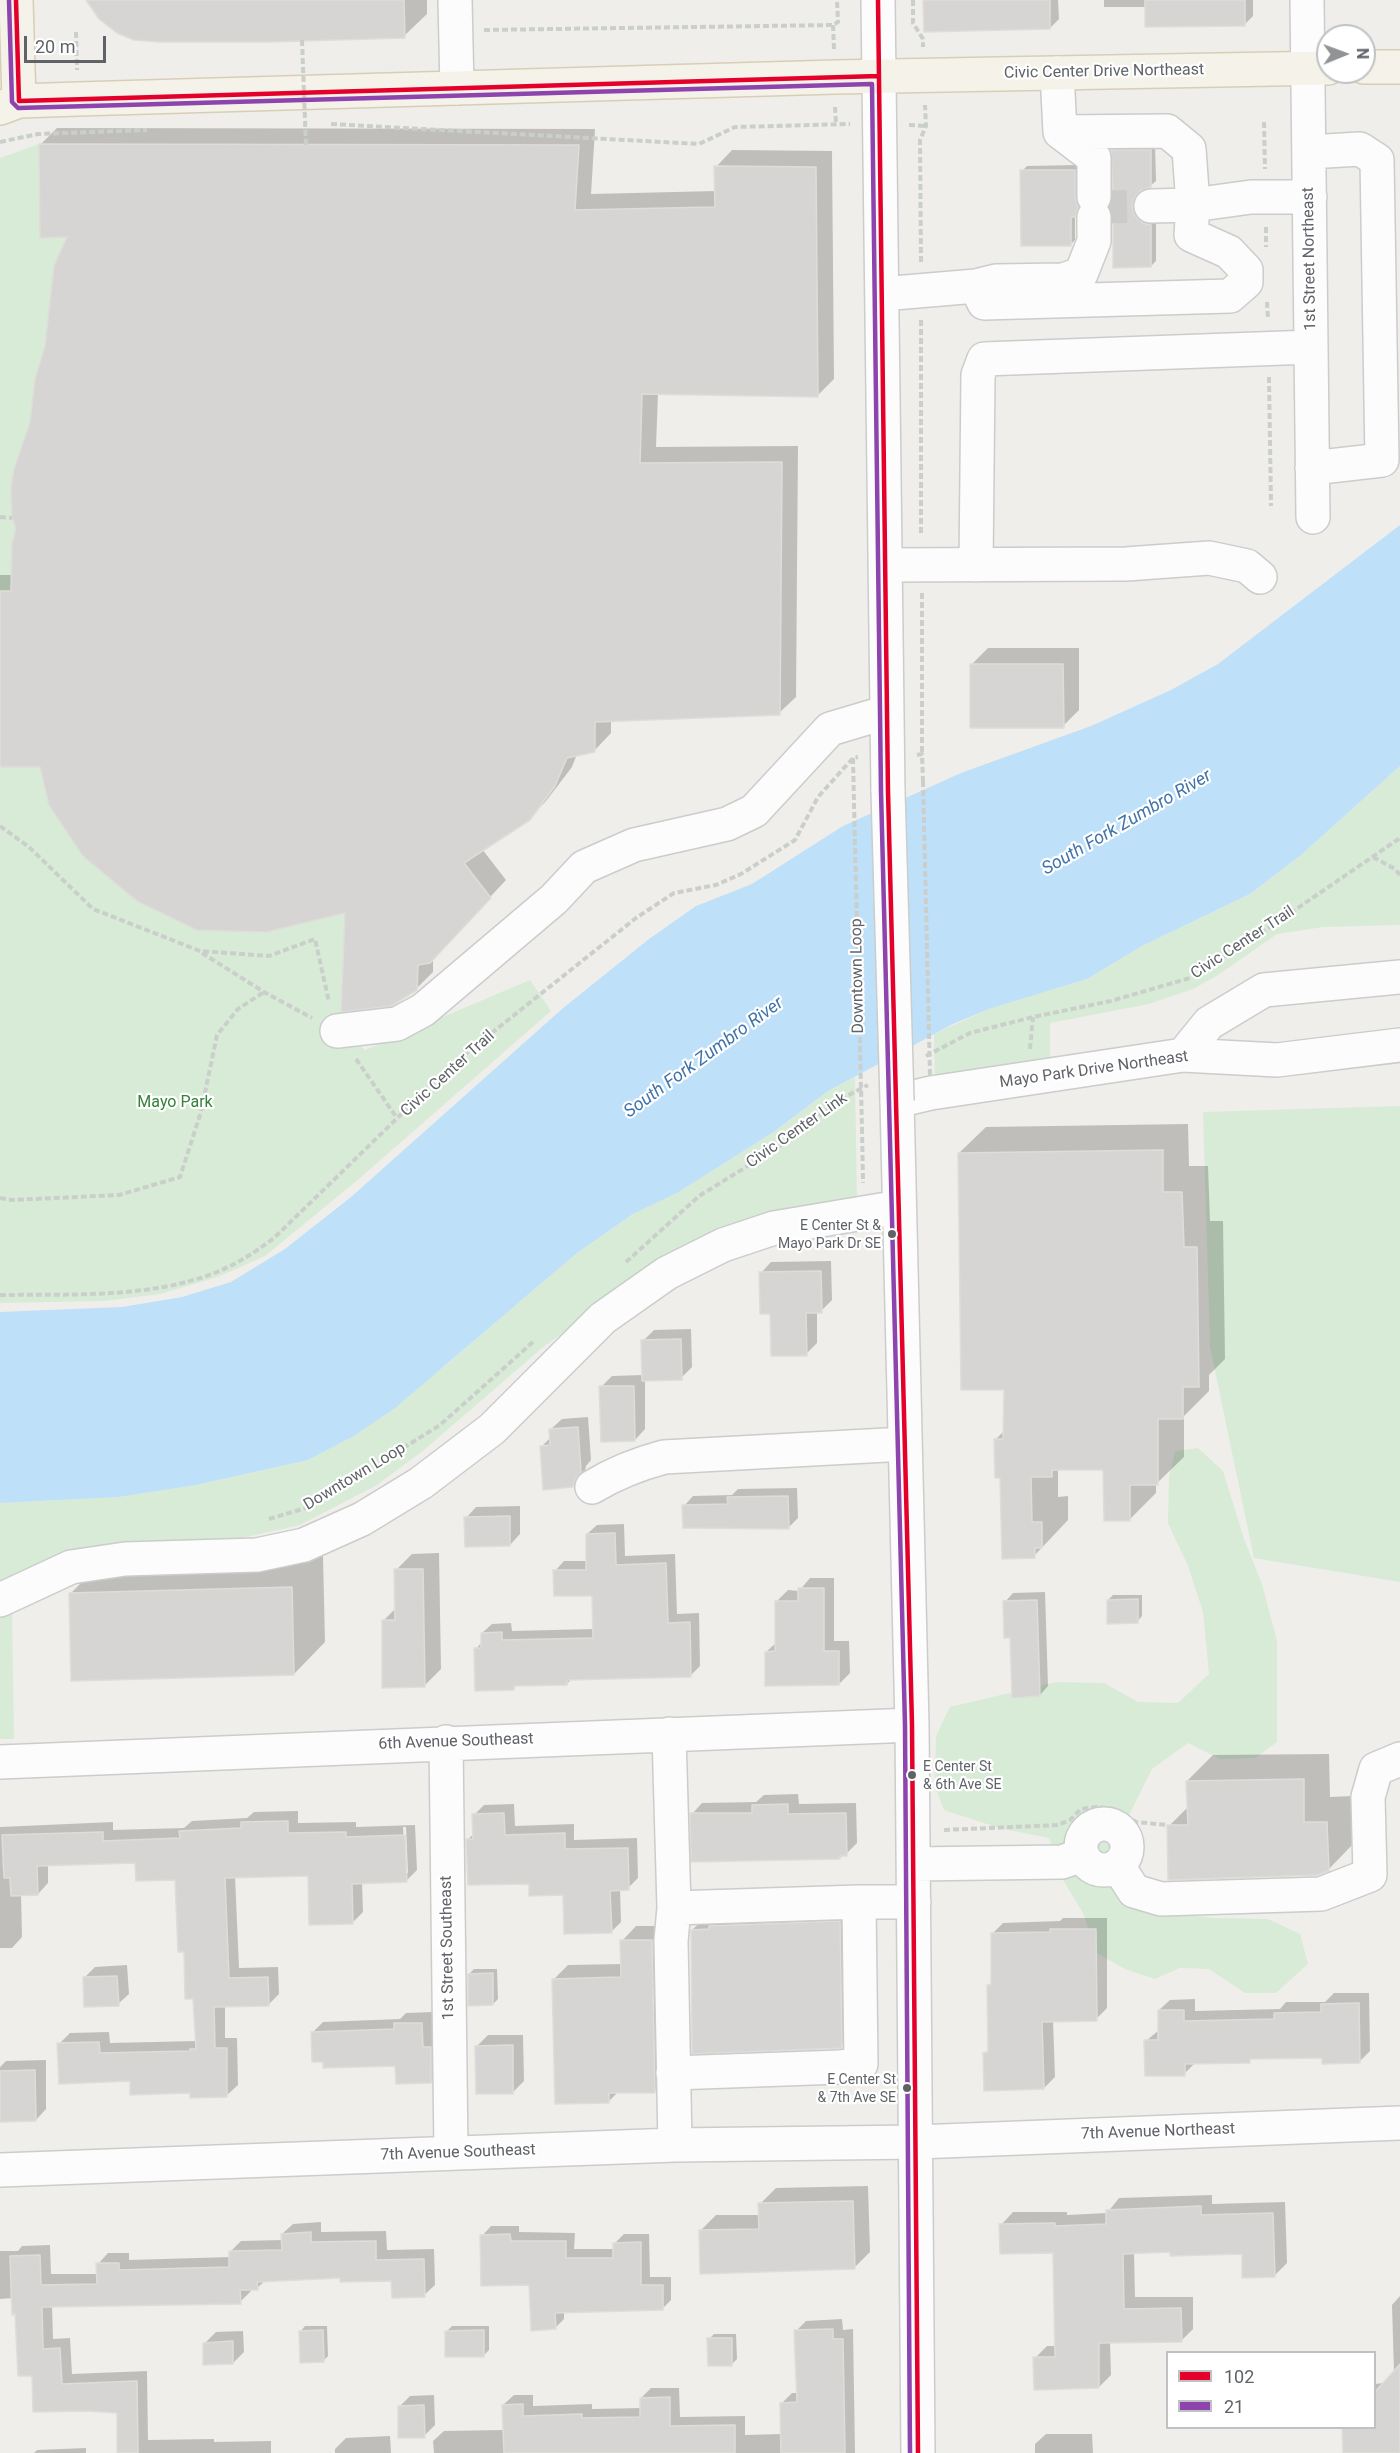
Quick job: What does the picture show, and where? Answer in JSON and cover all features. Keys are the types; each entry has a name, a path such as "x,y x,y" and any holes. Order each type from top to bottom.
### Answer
{"main road":[{"path":"9,104 16,0"},
{"path":"1376,67 1400,67"},
{"name":"Civic Center Drive Northeast","path":"9,104 879,76 1316,68"}],"street":[{"path":"455,0 456,88"},
{"path":"878,0 888,791 884,1092 899,1207 905,1444 914,1864 918,2453"},
{"name":"1st Street Northeast","path":"1307,0 1316,56"},
{"path":"1057,73 1059,132"},
{"name":"1st Street Northeast","path":"1313,518 1309,152 1316,84"},
{"path":"975,286 984,303 1230,296 1245,282 1246,270 1230,252 1191,236 1193,205 1189,149 1167,131 1059,132"},
{"path":"882,294 975,286 996,281 1063,280 1081,274 1094,241 1094,158 1059,132"},
{"path":"1309,152 1360,149 1377,160 1382,460 1312,468"},
{"path":"1151,206 1193,205 1266,197 1310,197"},
{"path":"976,565 978,375 984,359 1311,347"},
{"path":"885,565 1126,564 1209,558 1247,566 1260,577"},
{"path":"337,1031 397,1024 423,1010 554,899 584,867 634,845 727,824 754,811 830,729 887,712"},
{"path":"1183,1055 1209,1023 1264,990 1400,977"},
{"name":"Mayo Park Drive Northeast","path":"884,1092 931,1093 1183,1055 1277,1060 1400,1045"},
{"path":"0,1600 71,1567 125,1559 257,1555 304,1545 362,1519 430,1476 492,1430 603,1318 668,1273 723,1245 774,1228 899,1207"},
{"path":"592,1487 641,1463 664,1457 905,1444"},
{"name":"6th Avenue Southeast","path":"0,1762 446,1742 912,1725"},
{"path":"669,1734 674,1908 671,1941 675,2145"},
{"name":"1st Street Southeast","path":"446,1742 451,2153"},
{"path":"914,1864 1062,1862 1082,1855 1088,1865 1095,1869 1103,1870 1118,1866 1134,1891 1161,1899 1321,1894 1370,1875 1368,1797 1376,1769 1400,1759"},
{"path":"673,2073 840,2067 861,2064 859,1902"},
{"path":"674,1908 914,1902"},
{"name":"7th Avenue Northeast","path":"917,2142 1400,2123"},
{"name":"7th Avenue Southeast","path":"0,2170 675,2145 917,2142"}],"path":[{"path":"495,30 833,26 838,22 837,0"},
{"path":"913,0 913,23"},
{"path":"302,40 306,146"},
{"path":"1264,122 1266,255"},
{"path":"305,123 317,123"},
{"path":"328,124 699,144 735,127 836,124"},
{"path":"922,754 920,140 926,126"},
{"path":"0,142 38,134 154,129"},
{"path":"1267,291 1271,506"},
{"path":"0,517 12,518"},
{"name":"Downtown Loop","path":"853,758 863,1184"},
{"name":"Civic Center Trail","path":"0,1295 117,1293 172,1285 211,1273 242,1260 274,1238 454,1064 636,918 675,893 716,885 741,874 795,840 818,797 853,758"},
{"path":"923,781 930,1075"},
{"path":"0,826 29,847 93,909 200,951 264,992 337,1031"},
{"name":"Civic Center Trail","path":"920,1059 970,1033 1111,1001 1190,978 1400,838"},
{"path":"1373,857 1395,869 1400,875"},
{"path":"200,951 269,956 315,939 337,1031 397,1118"},
{"path":"0,1198 12,1200 119,1195 180,1177 201,1112 217,1035 238,1009 264,992"},
{"name":"Civic Center Link","path":"623,1264 699,1196 777,1148 840,1099 884,1092"},
{"name":"Downtown Loop","path":"261,1521 309,1508 440,1425 535,1340"},
{"path":"944,1830 1058,1825 1070,1820 1081,1809 1097,1807 1116,1809 1136,1821 1167,1825"}],"green space":[{"path":"39,144 40,237 67,237 54,266 45,346 35,379 30,423 14,469 11,488 12,518 16,528 12,544 11,581 14,591 0,591 0,158"},
{"path":"1400,766 1400,925 1323,927 1277,934 1218,975 1193,989 1149,1004 1050,1023 1050,1066 935,1082 934,1034 989,1009 1087,979 1142,946 1250,894 1301,855"},
{"name":"Mayo Park","path":"0,767 39,767 49,805 84,856 137,901 197,930 266,932 345,913 340,1018 344,1032 365,1050 530,980 551,1011 360,1178 265,1256 218,1277 160,1294 104,1301 0,1303"},
{"path":"855,1077 857,1204 596,1308 542,1348 424,1450 377,1485 300,1525 242,1538 95,1552 15,1573 12,1610 14,1739 0,1739 0,1503 119,1497 196,1485 308,1460 352,1437 447,1364 577,1253 633,1214 677,1193 772,1133 828,1091"},
{"path":"1400,1106 1400,1582 1254,1558 1210,1347 1203,1112"},
{"path":"1198,1448 1223,1471 1244,1539 1262,1584 1277,1641 1277,1742 1255,1758 1220,1759 1188,1743 1152,1769 1128,1817 1130,1870 1154,1911 1214,1918 1268,1919 1300,1934 1308,1964 1276,1993 1245,1993 1209,1969 1180,1968 1155,1979 1125,1969 1096,1953 1083,1913 1062,1878 1049,1838 999,1828 944,1810 935,1787 936,1736 950,1707 1056,1682 1104,1683 1138,1702 1178,1703 1209,1674 1203,1612 1188,1566 1168,1523 1169,1477 1175,1451"}],"water":[{"name":"South Fork Zumbro River","path":"1400,525 1400,766 1301,855 1250,894 1142,946 1087,979 989,1009 953,1024 828,1091 772,1133 677,1193 633,1214 577,1253 395,1408 352,1437 308,1460 196,1485 119,1497 0,1503 0,1312 122,1307 182,1297 231,1282 285,1249 351,1197 562,1009 649,939 696,906 752,884 843,826 961,773 1091,726 1171,690 1218,664"}],"building":[{"path":"86,0 404,0 405,38 267,42 134,40 117,33 99,19"},
{"path":"923,0 1050,0 1050,29 924,32"},
{"path":"1145,0 1245,0 1245,26 1145,27"},
{"path":"39,144 579,145 575,210 715,207 714,166 816,167 818,397 642,394 640,463 782,462 780,715 595,722 595,752 567,758 555,786 530,820 464,863 491,898 430,963 418,965 417,990 391,1006 341,1012 345,913 266,932 197,930 137,901 83,856 49,805 40,767 0,767 0,591 11,591 12,544 16,528 12,518 11,488 14,469 30,423 35,379 45,346 54,266 67,237 40,238"},
{"path":"1111,150 1151,150 1151,187 1141,190 1132,206 1135,216 1143,223 1151,225 1151,267 1113,268 1113,217 1110,207 1113,197"},
{"path":"1020,170 1075,170 1075,197 1078,207 1075,217 1071,217 1071,246 1021,246"},
{"path":"970,664 1063,664 1064,728 970,728"},
{"path":"1163,1150 1163,1192 1182,1192 1184,1247 1197,1247 1199,1387 1183,1387 1183,1419 1158,1419 1158,1485 1130,1485 1130,1521 1104,1521 1103,1470 1052,1470 1052,1477 1031,1477 1032,1522 1042,1522 1042,1548 1035,1548 1035,1558 1002,1559 1000,1478 995,1478 994,1439 1003,1439 1004,1390 961,1390 958,1153"},
{"path":"821,1271 822,1313 806,1313 807,1356 771,1356 770,1314 760,1314 759,1272"},
{"path":"681,1339 682,1380 642,1381 641,1340"},
{"path":"599,1386 634,1386 635,1441 601,1442"},
{"path":"578,1427 581,1472 573,1487 543,1490 540,1446 550,1445 549,1429"},
{"path":"788,1496 789,1529 683,1528 682,1505 728,1504 727,1497"},
{"path":"510,1516 510,1546 465,1547 464,1517"},
{"path":"615,1533 616,1565 666,1563 668,1623 690,1622 691,1677 567,1680 567,1685 514,1686 514,1690 475,1691 474,1648 481,1648 481,1633 502,1632 502,1640 593,1638 592,1596 554,1596 553,1570 586,1570 586,1534"},
{"path":"394,1569 423,1569 425,1687 382,1688 382,1620 395,1620"},
{"path":"292,1587 294,1675 71,1681 69,1593"},
{"path":"798,1588 824,1588 824,1651 839,1651 839,1685 765,1686 765,1652 775,1651 775,1601 798,1601"},
{"path":"1138,1599 1138,1623 1107,1624 1107,1600"},
{"path":"1037,1600 1040,1696 1012,1698 1010,1638 1004,1638 1003,1601"},
{"path":"1304,1779 1304,1822 1327,1822 1329,1871 1317,1875 1168,1880 1167,1825 1188,1825 1186,1781"},
{"path":"788,1804 788,1814 846,1813 847,1856 840,1856 840,1859 691,1862 690,1813 752,1813 752,1805"},
{"path":"504,1813 505,1835 565,1833 565,1849 628,1848 629,1890 610,1891 612,1933 564,1934 563,1895 529,1896 529,1884 468,1885 466,1839 473,1839 472,1814"},
{"path":"288,1821 288,1833 346,1832 346,1837 405,1835 407,1882 352,1884 353,1924 309,1925 308,1876 225,1878 229,1978 268,1977 269,2006 214,2007 215,2048 227,2048 227,2097 190,2098 190,2093 130,2095 130,2081 59,2084 57,2043 99,2042 100,2053 196,2049 193,1999 185,1999 184,1952 178,1952 175,1880 136,1881 135,1863 37,1866 38,1895 11,1896 10,1878 4,1878 2,1835 103,1832 103,1841 180,1838 179,1831 241,1828 241,1822"},
{"path":"840,1921 842,2048 692,2054 691,1930 709,1929 709,1926"},
{"path":"1050,1929 1096,1929 1097,2021 1042,2022 1044,2089 984,2091 983,2053 988,2052 987,1985 991,1985 991,1933 1050,1932"},
{"path":"620,1940 652,1940 655,2093 609,2093 609,2103 555,2104 552,1979 621,1977"},
{"path":"493,1973 493,2005 468,2006 468,1974"},
{"path":"117,1976 119,2006 84,2007 83,1977"},
{"path":"1359,2003 1360,2063 1322,2064 1322,2058 1250,2059 1250,2063 1185,2064 1185,2076 1145,2076 1144,2040 1158,2040 1158,2010 1184,2010 1184,2021 1274,2019 1274,2013 1321,2012 1321,2004"},
{"path":"394,2023 422,2023 423,2047 431,2047 431,2083 396,2084 395,2066 323,2068 323,2062 312,2062 311,2032 394,2029"},
{"path":"513,2045 513,2094 476,2094 475,2046"},
{"path":"35,2070 36,2121 0,2122 0,2071"},
{"path":"853,2201 855,2269 700,2274 699,2230 759,2229 758,2203"},
{"path":"1201,2206 1201,2215 1273,2213 1275,2277 1242,2278 1242,2254 1170,2256 1170,2252 1123,2254 1124,2309 1181,2308 1182,2342 1099,2343 1099,2388 1034,2390 1033,2357 1055,2357 1053,2253 1000,2254 999,2224 1055,2223 1055,2226 1106,2224 1106,2210"},
{"path":"311,2232 311,2242 376,2241 376,2260 424,2259 425,2297 392,2298 391,2281 340,2282 340,2278 257,2282 258,2290 240,2290 241,2304 42,2307 43,2349 60,2348 62,2384 137,2381 138,2453 117,2453 117,2413 33,2412 32,2376 18,2376 15,2314 12,2315 10,2256 40,2255 41,2285 97,2284 96,2263 119,2263 119,2270 229,2267 229,2251 282,2250 281,2234"},
{"path":"510,2234 511,2241 566,2241 566,2258 613,2258 613,2243 641,2242 641,2285 663,2285 663,2310 555,2313 556,2329 531,2331 529,2285 481,2286 480,2235"},
{"path":"833,2329 833,2339 843,2339 845,2453 781,2453 780,2403 797,2402 794,2330"},
{"path":"323,2330 324,2362 300,2363 299,2331"},
{"path":"484,2330 484,2357 445,2357 445,2331"},
{"path":"707,2338 732,2338 732,2366 708,2366"},
{"path":"233,2341 233,2364 203,2365 203,2343"},
{"path":"1400,2364 1400,2453 1343,2453 1342,2429 1376,2429 1376,2391"},
{"path":"670,2397 670,2426 735,2425 735,2453 504,2453 502,2405 523,2404 523,2416 582,2414 582,2418 640,2417 640,2398"},
{"path":"424,2405 425,2438 398,2438 398,2406"}],"tunnel":[{"path":"1094,207 1151,206"}],"transit line":[{"name":"21","path":"9,0 12,102 18,108 872,84 881,791 905,1725 910,2453"},
{"name":"102","path":"16,0 19,101 879,76"},
{"name":"102","path":"878,0 888,791 912,1725 918,2453"}],"place":[{"name":"E Center St & Mayo Park Dr SE","path":"892,1234"},
{"name":"E Center St & 6th Ave SE","path":"912,1775"},
{"name":"E Center St & 7th Ave SE","path":"907,2088"}]}
